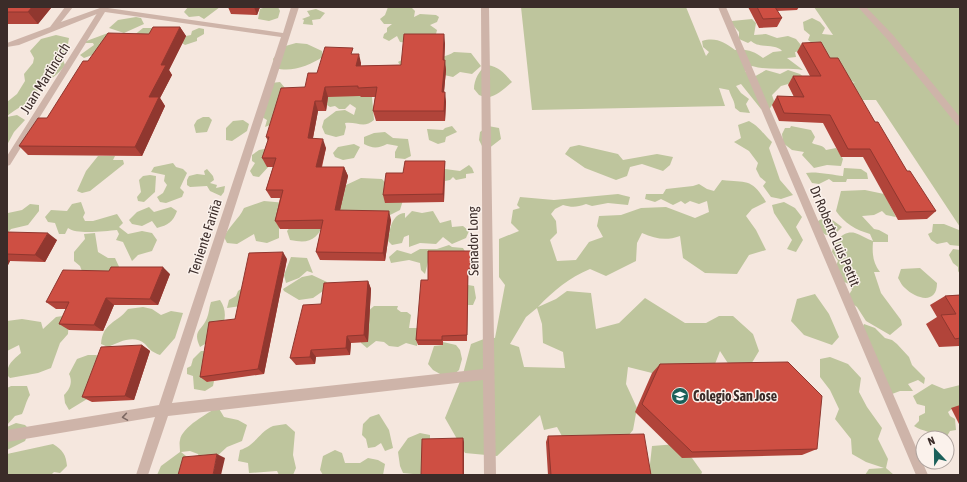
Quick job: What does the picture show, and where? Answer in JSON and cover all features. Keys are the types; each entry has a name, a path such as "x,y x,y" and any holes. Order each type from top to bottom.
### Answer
{"street":[{"path":"52,30 69,7"},
{"name":"Teniente Fariña","path":"142,475 284,35 295,7"},
{"name":"Senador Long","path":"485,7 490,475"},
{"name":"Dr Roberto Luis Pettit","path":"722,7 922,475"},
{"path":"862,7 890,37 960,123"},
{"path":"7,45 52,30 104,9 284,35"},
{"name":"Juan Martincich","path":"7,163 104,9"},
{"path":"7,436 163,410 489,374"}],"green space":[{"path":"188,7 220,7 204,19 199,16 189,17 184,12"},
{"path":"266,7 278,7 280,11 278,18 269,21 258,19 260,9"},
{"path":"388,7 411,7 415,11 414,17 420,14 436,15 439,17 437,22 430,25 437,30 436,34 409,43 400,42 397,36 389,41 383,38 384,34 387,32 387,28 392,24 384,24 380,19 385,15"},
{"path":"521,7 686,7 706,56 709,52 703,47 702,41 707,40 716,40 735,50 747,50 763,58 773,52 782,51 776,47 758,45 751,41 748,43 739,39 739,32 732,24 732,21 752,19 756,23 754,35 766,34 777,38 788,36 796,39 805,50 795,52 796,57 787,58 803,70 752,66 745,71 752,78 766,70 780,74 788,70 800,74 806,79 781,86 772,95 775,104 772,105 769,110 761,109 741,84 736,86 741,93 749,99 746,104 750,113 740,112 735,108 734,101 729,90 719,88 725,106 532,110"},
{"path":"814,7 960,7 960,227 876,100 862,100 850,82 855,83 841,73 815,45 808,40 810,35 804,30 803,22 812,18 820,22 825,28 822,34 833,35"},
{"path":"316,9 325,13 320,19 312,20 313,25 303,24 304,20 302,19 310,16 307,11"},
{"path":"136,17 141,18 144,24 124,33 109,28 118,20"},
{"path":"143,28 152,28 158,35 95,51 95,54 84,58 80,55 94,45 93,43 81,43 108,33 133,36"},
{"path":"199,28 204,29 204,34 197,38 197,41 185,45 182,43 186,36 191,35 192,31"},
{"path":"56,35 69,38 67,50 61,55 65,65 56,75 37,88 39,97 7,116 7,102 17,94 25,81 24,74 33,63 34,58 30,51 41,39"},
{"path":"296,43 307,44 322,51 323,57 312,63 294,69 288,70 276,68 273,59 282,47"},
{"path":"454,52 471,53 481,66 472,74 460,72 453,77 400,65 398,62 411,58 440,57"},
{"path":"487,65 499,69 512,82 498,93 487,98 479,95 474,89 478,76"},
{"path":"280,82 285,88 280,121 265,127 267,120 262,117 271,83"},
{"path":"328,89 372,97 374,120 367,124 345,123 346,127 344,135 336,137 325,134 322,127 324,120 336,111 345,110 354,115 356,108 350,104 345,109 339,109 335,106 330,107 327,105"},
{"path":"17,115 25,120 14,132 7,145 7,117"},
{"path":"203,117 209,117 212,120 207,132 196,133 194,125 197,120"},
{"path":"243,120 249,124 247,131 232,141 226,140 226,128 233,121"},
{"path":"749,121 759,128 772,142 769,148 780,180 793,195 781,199 771,197 763,186 766,182 760,177 756,169 758,163 749,151 734,142 741,138 738,125"},
{"path":"452,126 457,132 446,137 445,142 438,144 429,140 427,129 443,130"},
{"path":"488,126 499,128 501,139 488,149 483,148 479,140 480,132"},
{"path":"791,126 811,130 815,137 812,143 821,146 826,150 836,148 843,159 841,166 827,165 814,168 802,155 804,152 792,150 783,143 782,134 785,128 790,128"},
{"path":"385,132 393,138 408,139 411,156 405,159 395,158 395,152 398,146 387,144 379,147 373,147 364,144 364,137 374,133"},
{"path":"354,144 360,147 354,158 343,160 335,157 333,153 338,147"},
{"path":"579,145 618,154 623,160 657,154 673,157 670,165 663,171 642,164 630,167 627,176 616,180 585,168 565,154 570,147"},
{"path":"270,148 274,151 270,165 259,177 253,176 250,171 255,163 252,161 252,155 259,150"},
{"path":"98,156 115,156 113,160 123,160 124,164 90,191 82,193 77,191 86,171"},
{"path":"173,163 176,167 183,169 187,173 180,188 184,192 182,197 166,203 160,202 157,197 163,193 167,185 164,181 165,175 151,172 154,167"},
{"path":"469,165 474,173 466,174 466,178 456,180 453,177 450,180 445,181 445,169 460,171"},
{"path":"844,168 861,169 867,173 868,179 847,179 846,182 833,182 829,179 819,184 812,183 806,173 843,176"},
{"path":"207,169 213,176 214,180 210,183 217,185 216,188 225,186 224,192 221,196 210,191 207,186 190,187 187,185 189,176 197,174 205,175 204,171"},
{"path":"143,176 156,176 155,192 144,202 138,201 137,197 141,192 139,180"},
{"path":"361,178 382,179 389,187 404,197 400,210 378,221 328,209 342,201 346,185"},
{"path":"722,180 748,183 757,189 766,202 752,209 746,216 756,230 766,250 749,255 737,274 705,273 683,258 680,236 661,239 642,233 637,243 636,261 606,276 590,269 575,276 550,295 538,307 556,299 567,291 591,293 596,329 619,323 645,298 685,323 706,323 719,316 733,316 753,334 759,351 750,366 729,365 720,351 715,364 692,368 681,364 652,373 628,367 626,384 637,408 633,430 624,441 563,438 557,427 544,430 540,415 497,456 465,453 445,418 463,374 471,344 489,337 495,338 505,285 499,277 499,239 519,231 511,223 513,210 520,208 517,205 520,197 554,200 618,194 630,197 628,205 608,203 592,206 586,204 570,207 563,205 555,209 551,214 556,221 557,233 550,240 557,261 576,260 589,242 603,237 597,226 599,216 621,215 641,208 666,207 695,218 709,212 707,201 699,204 690,201 685,204 681,201 673,205 661,199 655,202 645,199 646,194 663,194 666,189 699,184 714,191","holes":["537,308 542,324 543,343 563,352 565,368 524,367 519,347 510,344 526,317"]},
{"path":"865,190 884,194 896,217 886,215 882,211 874,215 862,216 874,229 888,235 888,242 873,242 873,250 874,262 880,272 874,272 881,293 901,320 902,325 890,335 866,321 857,307 846,299 852,290 849,284 837,279 834,270 838,261 832,252 835,244 843,235 847,233 855,233 873,241 870,234 851,226 836,211 841,191"},
{"path":"264,201 286,203 279,224 279,238 267,243 256,241 254,234 237,244 227,243 224,237 244,208"},
{"path":"81,202 85,213 83,217 85,221 93,221 117,214 123,223 119,227 128,234 142,231 152,233 157,240 152,251 138,255 132,261 123,242 116,240 119,234 117,230 84,232 68,228 65,234 59,234 55,223 48,222 45,217 51,210 67,211 72,204"},
{"path":"784,202 795,208 802,217 796,227 803,240 796,252 787,249 792,240 774,213 772,205"},
{"path":"30,204 39,205 39,211 28,225 11,229 7,234 8,213 22,210"},
{"path":"149,207 154,212 171,207 177,211 174,218 164,226 157,228 152,221 142,226 132,224 129,220 137,212"},
{"path":"412,211 422,213 433,211 440,223 451,220 452,227 463,226 469,231 466,238 452,244 443,237 436,244 420,243 409,247 409,235 404,237 402,243 392,245 388,241 394,219 400,214 405,213 405,218"},
{"path":"827,216 842,227 836,233 826,235 816,228 818,221"},
{"path":"325,221 319,233 312,239 308,241 290,240 287,231 292,225"},
{"path":"933,224 944,224 959,230 960,246 950,245 947,242 937,244 931,240 928,234 932,232"},
{"path":"95,233 98,252 108,258 115,258 121,271 83,274 80,266 74,261 74,252 85,239 84,234"},
{"path":"449,245 452,247 463,248 466,253 429,258 425,274 421,270 420,263 409,260 391,263 389,257 397,250 411,254 420,249 437,249"},
{"path":"953,249 960,250 960,274 958,267 953,263 949,255"},
{"path":"291,257 307,258 313,273 307,271 299,278 286,283 284,275"},
{"path":"920,268 937,283 934,295 930,297 925,298 915,295 902,285 898,278 901,269"},
{"path":"312,275 327,282 323,291 313,298 299,300 284,291 283,289 302,277"},
{"path":"456,283 474,286 476,298 473,305 465,305"},
{"path":"245,286 241,306 227,308 229,300 236,296 238,291"},
{"path":"815,294 829,314 839,337 832,345 804,335 791,321 797,299"},
{"path":"220,300 225,312 222,329 213,346 205,344 200,347 197,334 207,318 211,302"},
{"path":"374,306 398,306 397,309 401,312 407,312 411,315 409,328 417,328 417,346 406,343 398,347 389,346 384,342 376,341 367,348 361,343 360,333 362,323 367,313"},
{"path":"143,307 152,309 161,315 171,311 183,313 175,338 160,355 151,351 141,341 131,339 108,347 101,344 104,331 107,327 128,309"},
{"path":"69,315 68,334 60,343 51,368 38,373 10,378 7,375 8,368 11,362 21,353 19,345 7,351 7,321 22,319 41,322 43,329 56,317"},
{"path":"864,324 875,328 885,338 892,340 897,344 909,357 912,365 925,378 924,384 918,380 908,384 913,391 900,391 892,394 860,332"},
{"path":"443,342 456,345 460,350 462,359 459,370 449,379 433,370 428,364 434,346 443,345"},
{"path":"201,351 209,351 207,382 214,381 213,386 205,391 194,389 193,376 187,374 187,368 191,366 193,359"},
{"path":"88,355 96,355 103,359 87,399 69,410 65,403 64,395 70,385 71,380 69,374 77,359"},
{"path":"830,357 848,364 861,378 859,392 867,407 882,428 878,439 888,459 886,468 894,475 865,475 869,469 884,468 866,462 852,454 851,439 835,419 839,409 830,390 820,377 820,359"},
{"path":"932,384 944,389 960,385 960,409 953,408 948,412 950,416 955,419 956,430 924,430 914,426 919,421 919,416 925,413 925,406 917,404 913,396"},
{"path":"11,386 27,386 30,395 22,414 15,416 7,425 7,388"},
{"path":"218,407 224,417 238,420 247,425 242,441 227,447 215,458 200,459 198,454 190,451 181,452 191,460 187,475 157,475 161,466 180,452 180,440 185,430 190,425"},
{"path":"379,414 389,430 393,448 385,451 381,443 375,447 368,448 366,439 362,435 363,424 370,417"},
{"path":"16,423 25,425 30,430 25,441 7,450 7,427"},
{"path":"286,424 295,432 293,455 296,468 293,475 279,475 277,471 249,473 248,463 238,461 240,450 250,445 273,426"},
{"path":"420,433 430,435 430,442 423,475 403,473 400,466 398,452 408,438"},
{"path":"53,444 62,451 66,459 67,466 60,473 54,472 51,475 7,475 7,454"},
{"path":"677,444 692,458 702,472 701,475 651,475 649,473 652,446"},
{"path":"335,450 342,453 345,463 360,463 368,458 378,460 385,464 383,475 323,475 320,470 323,456"}],"building":[{"path":"7,7 32,7 28,12 7,12"},
{"path":"757,7 775,7 782,18 763,19"},
{"path":"153,27 180,27 161,65 166,65 149,97 159,97 135,147 19,146 38,118 47,118 83,61 88,61 108,33 149,34"},
{"path":"404,34 444,34 443,60 445,60 442,92 445,92 444,111 373,111 377,87 325,87 322,101 315,101 308,138 323,139 316,167 344,167 335,210 389,211 383,253 316,252 323,220 275,221 283,190 266,190 276,158 262,158 269,137 266,137 281,88 305,87 308,73 317,73 325,47 353,48 351,54 359,54 356,66 401,65"},
{"path":"821,42 830,58 838,58 875,122 878,122 907,171 910,171 936,211 906,212 870,149 848,149 830,115 784,113 777,96 804,97 793,76 821,76 802,43"},
{"path":"405,161 445,161 443,194 383,195 386,173 403,173"},
{"path":"7,232 48,233 35,255 7,254"},
{"path":"428,251 471,251 470,269 468,269 467,335 442,336 442,340 416,340 421,280 428,280"},
{"path":"283,252 258,369 200,377 209,322 235,319 249,253"},
{"path":"111,267 163,267 150,299 106,298 94,325 59,324 69,302 46,302 63,270 109,271"},
{"path":"368,281 364,335 347,336 346,348 311,350 310,357 290,358 303,305 321,304 324,283"},
{"path":"960,295 960,338 955,339 941,315 956,314 945,296"},
{"path":"142,345 125,396 82,397 101,347"},
{"path":"788,362 822,396 817,449 692,452 642,404 660,364"},
{"path":"644,434 651,475 551,475 548,436"},
{"path":"463,438 463,475 421,475 422,439"},
{"path":"217,454 213,475 178,475 183,457"}],"place":[{"name":"Colegio San Jose","path":"680,396"}]}
